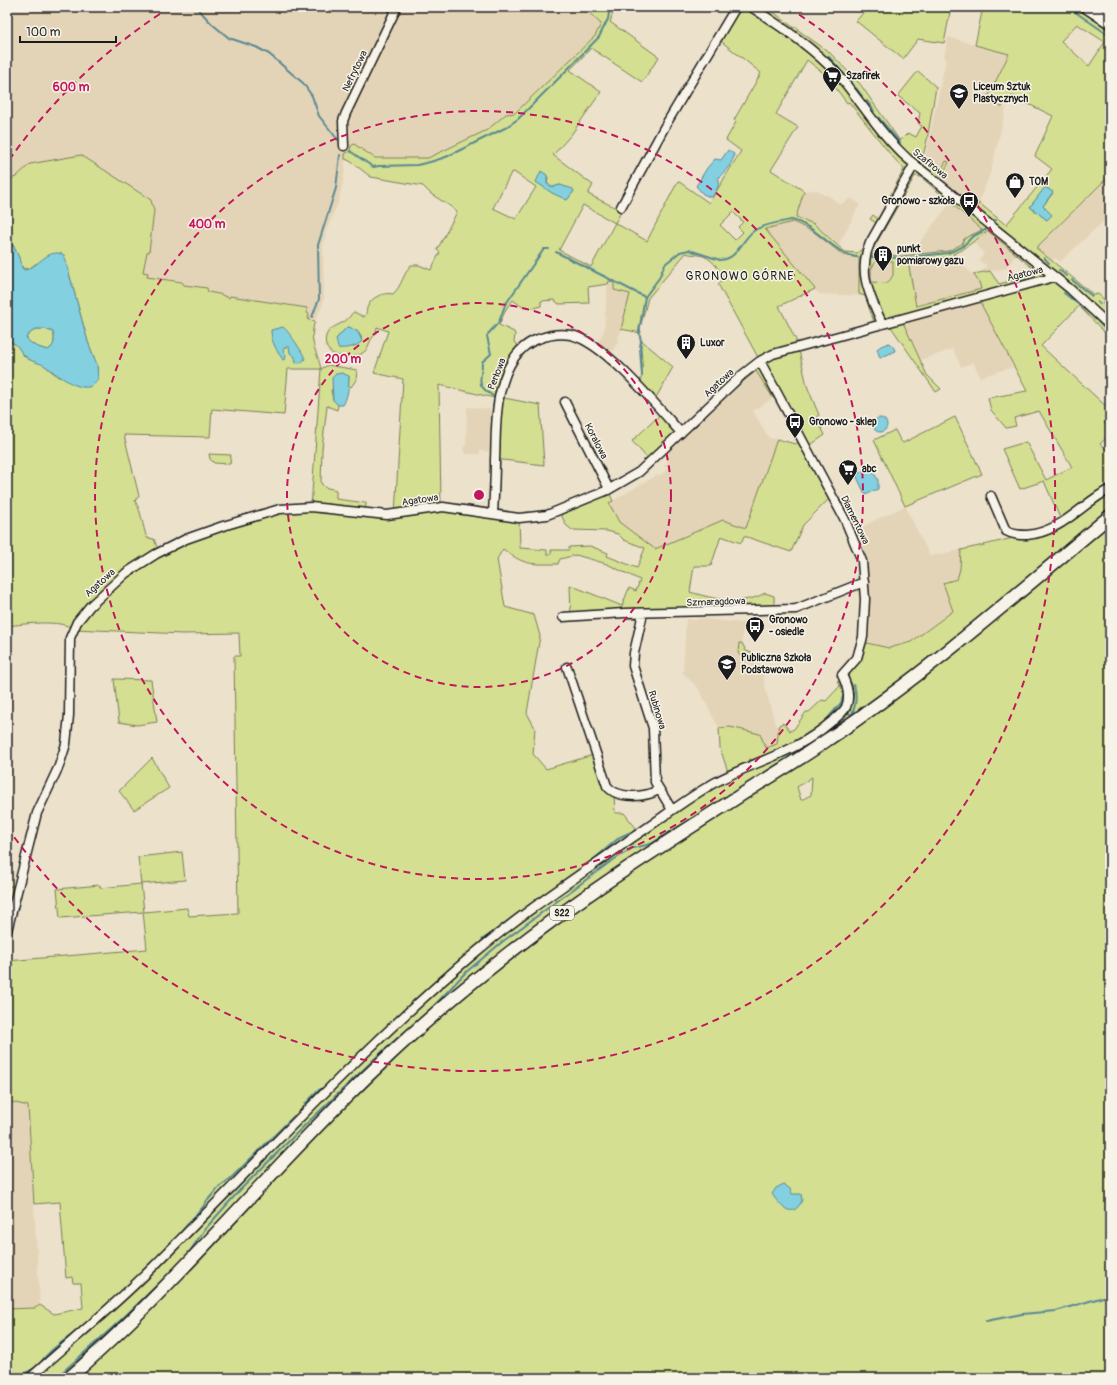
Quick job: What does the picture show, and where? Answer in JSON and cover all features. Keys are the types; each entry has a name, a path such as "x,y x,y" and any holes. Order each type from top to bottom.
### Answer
{"highway":[{"path":"1087,7 1110,22"},
{"name":"S22","path":"69,1378 180,1274 351,1092 423,1024 471,984 563,913 612,878 824,742 897,691 1110,516"}],"street":[{"name":"Nefrytowa","path":"344,146 343,121 396,7"},
{"path":"621,207 666,126 736,7"},
{"name":"Szafirowa","path":"751,7 813,52 828,65 850,89 890,142 914,165 1054,277 1089,306 1110,326"},
{"path":"882,323 866,284 865,257 870,243 914,165"},
{"name":"Agatowa","path":"7,931 37,813 59,766 66,744 69,715 70,638 77,622 83,614 113,584 141,564 176,543 218,527 280,509 311,507 387,515 443,507 519,518 542,517 609,489 644,468 732,384 760,361 782,350 1054,277"},
{"name":"Perłowa","path":"493,514 497,416 500,394 512,361 524,347 536,339 551,335 570,335 600,350 618,366 681,433"},
{"name":"Diamentowa","path":"672,810 718,781 785,753 817,735 843,712 847,705 848,688 842,675 857,658 862,642 864,626 864,582 862,561 854,538 760,361"},
{"name":"Koralowa","path":"565,402 609,489"},
{"path":"991,496 1006,531 1014,534 1027,535 1052,528 1066,521 1110,488"},
{"name":"Szmaragdowa","path":"563,618 643,613 796,609 864,582"},
{"name":"Rubinowa","path":"643,613 635,648 633,666 654,728 655,782 658,790 672,810"},
{"path":"567,667 607,786 614,792 622,794 646,795 658,790"},
{"path":"30,1378 134,1286 303,1114 447,977 506,929 672,810"}],"shaded area":[{"path":"7,7 583,7 601,24 595,36 515,113 506,114 487,130 447,150 423,159 375,158 358,147 345,155 345,170 339,201 326,231 323,246 324,297 322,307 315,321 308,321 309,314 307,313 307,308 230,296 230,298 208,292 207,288 184,285 182,281 147,277 143,272 147,251 149,251 154,211 151,200 30,164 16,177 7,180"},
{"name":"Liceum Sztuk Plastycznych","path":"948,37 1009,54 986,100 1006,108 991,171 975,213 938,184 949,162 946,161 940,173 924,162 946,59 944,58"},
{"path":"1110,175 1110,215 1060,262 1055,258 1052,262 1036,248"},
{"path":"817,190 824,195 828,195 839,204 842,204 851,198 860,204 839,244 814,224 795,217 804,191"},
{"path":"950,203 982,230 964,239 962,244 949,251 909,256"},
{"path":"793,222 814,232 843,255 859,258 859,293 864,296 819,294 764,229"},
{"path":"988,231 1016,255 1005,269 981,272 987,266 979,260 984,254 973,241"},
{"path":"956,257 979,282 981,289 916,306 908,261"},
{"path":"876,261 894,261 893,275 888,283 871,282 871,269"},
{"path":"608,281 614,283 614,290 630,294 617,344 608,356 595,347 604,331"},
{"path":"981,299 981,304 1013,367 980,377 973,362 961,367 953,349 920,360 901,318"},
{"path":"756,370 773,398 753,411 769,438 777,439 746,528 693,533 655,549 619,522 609,503 657,475 659,476 668,469 664,465 668,463 665,455 729,393"},
{"path":"467,407 497,410 495,452 480,451 480,454 466,454 466,452 463,451 464,446 466,446"},
{"path":"905,506 930,556 961,550 960,569 957,579 943,583 953,611 911,642 889,648 862,642 864,570 851,532"},
{"name":"Publiczna Szkoła Podstawowa","path":"698,618 743,623 742,643 746,651 753,652 762,669 766,691 775,723 777,726 779,725 777,744 766,749 730,727 719,728 698,688 683,673 686,619 698,620"},
{"path":"7,1101 28,1106 40,1305 35,1308 7,1309"}],"green space":[{"path":"583,7 615,7 610,22 659,57 642,82 591,48 570,70 601,92 571,135 553,155 593,185 588,194 614,207 618,206 623,208 615,223 647,241 678,181 709,203 741,151 726,140 736,122 734,120 761,73 717,38 736,7 776,7 772,11 794,28 796,26 798,30 829,52 860,84 900,141 908,133 916,137 922,126 918,123 920,113 898,96 918,71 936,87 922,160 940,173 946,161 949,162 938,184 975,213 979,203 1006,225 1052,169 1035,156 1053,116 1012,96 1002,107 986,101 1009,54 975,45 983,7 1075,7 1110,31 1110,175 1036,248 1094,295 1098,294 1105,300 1102,303 1110,311 1110,338 1079,306 1041,346 1110,410 1110,418 1104,423 1110,430 1110,434 1100,444 1110,452 1110,509 944,645 842,724 478,972 92,1351 62,1378 7,1378 7,1309 35,1308 40,1305 54,1314 83,1308 81,1283 73,1283 72,1277 66,1278 60,1202 34,1204 28,1106 7,1101 7,961 147,949 143,912 60,918 57,889 100,885 100,888 141,884 144,912 187,908 189,916 238,913 234,656 240,656 239,633 183,634 74,629 68,626 51,623 32,623 7,626 7,341 17,345 24,356 28,359 43,364 58,377 93,385 98,379 97,365 88,342 64,255 35,264 29,269 22,268 21,262 13,245 7,242 7,180 16,177 30,164 81,155 151,200 154,211 149,252 147,252 143,272 148,273 147,277 182,282 184,285 207,288 208,292 229,298 230,296 307,308 307,313 309,314 308,320 315,321 312,335 321,369 328,365 357,370 356,380 351,387 348,386 349,376 331,390 333,400 338,405 337,410 327,406 322,449 321,483 324,487 336,490 336,499 366,503 365,514 395,514 403,379 374,373 388,331 377,327 376,334 373,336 366,350 361,354 349,357 331,353 327,349 325,343 326,336 330,330 348,319 354,312 364,317 369,304 374,298 385,294 393,294 411,265 419,265 431,270 440,252 437,250 457,212 431,194 423,186 371,177 350,161 345,159 345,154 350,151 351,146 354,144 375,158 428,158 487,130 506,114 515,113 595,36 601,24","holes":["1077,24 1105,42 1089,66 1061,41","807,60 826,75 847,103 849,102 904,169 878,219 873,215 870,219 876,223 861,250 857,253 845,252 814,224 796,217 804,191 771,170 798,127 776,114","514,172 536,187 516,219 493,208 511,173","915,176 921,177 982,230 964,239 962,244 948,251 901,256 870,254","548,177 547,184 553,187 560,185 574,191 567,200 536,182","1046,187 1053,193 1043,207 1052,215 1047,220 1030,207","583,205 615,223 591,267 559,250","733,212 743,222 738,227 743,232 735,240 720,225","793,222 814,232 843,255 859,258 859,294 865,296 874,322 880,320 889,324 936,392 941,389 927,375 901,318 981,299 981,304 1027,391 988,398 991,410 1006,428 1016,426 1014,418 1039,411 1072,467 1046,480 1026,442 1002,449 1020,489 1044,481 1063,525 961,550 960,569 957,579 943,583 953,611 911,642 889,648 862,642 842,675 846,683 851,682 853,697 851,706 847,713 839,721 803,747 780,759 763,763 756,763 748,760 750,759 755,762 805,740 839,709 845,699 845,691 838,681 837,682 840,686 826,701 822,700 809,712 806,712 794,729 790,731 783,723 779,725 777,744 766,748 760,734 730,727 719,728 720,748 729,775 640,833 624,813 615,813 614,795 593,755 546,769 533,754 535,728 527,713 540,636 534,615 505,607 497,559 503,549 517,559 535,564 558,564 560,559 576,555 607,564 640,580 636,591 629,588 622,606 570,585 571,617 774,610 774,596 765,593 747,599 728,600 690,592 694,566 711,566 721,536 741,543 744,536 791,552 803,525 832,496 806,448 825,435 816,417 819,415 807,386 798,346 796,346 796,340 779,306 815,289 765,229","988,231 1035,270 1030,276 999,284 990,271 973,274 979,282 981,289 916,306 908,261 956,257 953,254 962,250","686,253 708,258 720,271 724,279 718,284 760,361 691,428 693,429 729,393 756,371 773,398 778,395 799,442 795,444 777,439 746,528 723,520 655,549 619,522 609,503 613,501 608,490 559,510 566,525 572,530 607,531 618,534 624,540 645,548 637,568 607,556 608,553 590,546 569,547 569,550 551,550 551,554 547,554 547,550 520,548 519,518 441,507 439,385 499,399 495,459 544,465 540,405 499,397 522,349 514,342 514,332 499,325 506,309 513,300 529,309 541,306 541,301 554,300 559,304 589,303 588,287 608,284 609,281 614,283 614,290 630,294 621,329 641,333 640,328 648,298","876,261 893,261 893,275 888,283 871,282 871,269","349,327 358,332 362,338 336,339 346,328","288,369 321,369 311,507 263,513 159,552 154,539 147,538 135,501 139,496 124,435 210,437 212,409 284,415"]},
{"path":"857,7 951,7 944,43 918,39 903,59 856,21 863,13"},
{"path":"35,329 45,329 53,332 54,342 48,350 33,344 26,337"},
{"path":"641,340 673,367 653,403 640,382 642,372"},
{"path":"662,413 681,433 648,459 632,441"},
{"path":"955,417 982,474 905,506 874,440 895,430 903,443"},
{"path":"209,454 231,455 230,464 214,463 210,459"},
{"path":"1110,522 1110,1378 76,1378 175,1285 339,1114 426,1030 468,993 596,896 658,854 813,758 892,702","holes":["812,777 811,795 801,800 797,787"]},
{"path":"739,643 742,643 746,651 754,654 745,661 738,653"},
{"path":"114,679 151,680 157,722 137,725 119,722"},
{"path":"152,758 169,788 134,810 119,791"},
{"path":"182,852 185,880 141,884 138,857"},
{"path":"20,884 7,931 7,887"}],"water":[{"path":"728,150 734,154 734,157 729,167 719,177 718,187 713,196 710,197 703,194 696,186 707,168 715,159 721,160"},
{"path":"541,171 547,175 547,184 553,187 560,185 573,189 574,191 567,200 552,193 536,182"},
{"path":"1045,187 1053,192 1043,206 1052,215 1047,220 1030,207"},
{"path":"7,242 13,245 24,270 29,269 47,256 58,253 64,255 88,342 97,365 98,379 93,385 87,387 79,386 64,379 45,366 29,360 16,345 7,341","holes":["35,329 45,329 53,332 54,337 54,342 48,350 33,344 26,337"]},
{"path":"283,327 292,337 302,353 305,359 302,362 296,363 295,357 290,353 289,346 283,349 286,356 283,360 277,350 273,342 271,330"},
{"path":"349,327 358,332 362,341 351,347 338,348 336,339 346,328"},
{"path":"889,343 895,351 880,358 877,349"},
{"path":"342,373 349,376 348,387 343,405 338,405 333,400 332,378 336,374"},
{"path":"877,418 883,418 887,422 887,428 883,432 877,432 873,428 873,422"},
{"path":"870,466 878,480 878,489 865,494 856,475"},
{"path":"784,1184 790,1189 792,1194 801,1194 802,1200 795,1210 783,1207 772,1194 776,1188"}],"waterway":[{"path":"350,151 373,167 417,165 446,157 505,128 518,119 599,37 608,19 610,7"},
{"path":"1068,7 1110,36"},
{"path":"198,9 212,24 229,38 256,47 269,54 303,83 312,96 319,116 338,140"},
{"path":"828,56 851,82"},
{"path":"856,88 862,96"},
{"path":"867,101 874,111"},
{"path":"878,117 900,143"},
{"path":"312,317 319,299 318,245 336,188 340,155"},
{"path":"642,376 641,341 639,331 645,297 659,278 665,264 680,252 689,250 720,260 726,259 732,256 746,238 755,230 768,225 792,220 809,228 841,251 857,257"},
{"path":"869,257 904,258 948,253 962,247 972,237 987,229"},
{"path":"488,334 499,322 505,305 544,249 549,249"},
{"path":"556,252 645,297"},
{"path":"1044,258 1049,263"},
{"path":"1059,270 1067,276"},
{"path":"1072,280 1092,296"},
{"path":"1064,293 1092,315 1110,334"},
{"path":"1106,311 1110,314"},
{"path":"487,336 491,354 482,362 480,382 483,388 493,396"},
{"path":"188,1254 205,1229 240,1190 302,1128 386,1048 431,1009 465,973 502,942 610,862 633,848 651,844 752,781 884,692 983,615 1110,508"},
{"path":"849,713 851,716 856,700 854,685"},
{"path":"823,724 841,703 844,693"},
{"path":"765,756 778,751"},
{"path":"689,794 698,788"},
{"path":"592,861 620,837 640,828"},
{"path":"480,944 483,939 504,925"},
{"path":"432,985 475,948"},
{"path":"376,1038 395,1019"},
{"path":"305,1104 319,1090 325,1087"},
{"path":"181,1232 220,1186 230,1179 294,1116"},
{"path":"158,1256 174,1239"},
{"path":"147,1268 151,1263"},
{"path":"56,1378 121,1320 174,1269"},
{"path":"39,1365 52,1350 78,1330 136,1278"},
{"path":"986,1321 1022,1314 1056,1311 1110,1295"},
{"path":"16,1378 35,1368"}],"place":[{"name":"Szafirek","path":"832,93"},
{"name":"Liceum Sztuk Plastycznych","path":"959,110"},
{"name":"TOM","path":"1015,199"},
{"name":"Gronowo - szkoła","path":"969,218"},
{"name":"punkt pomiarowy gazu","path":"883,272"},
{"name":"Luxor","path":"686,360"},
{"name":"Gronowo - sklep","path":"795,439"},
{"name":"abc","path":"848,486"},
{"name":"Gronowo - osiedle","path":"755,643"},
{"name":"Publiczna Szkoła Podstawowa","path":"727,681"}],"district":[{"name":"GRONOWO GÓRNE","path":"740,276"}]}
